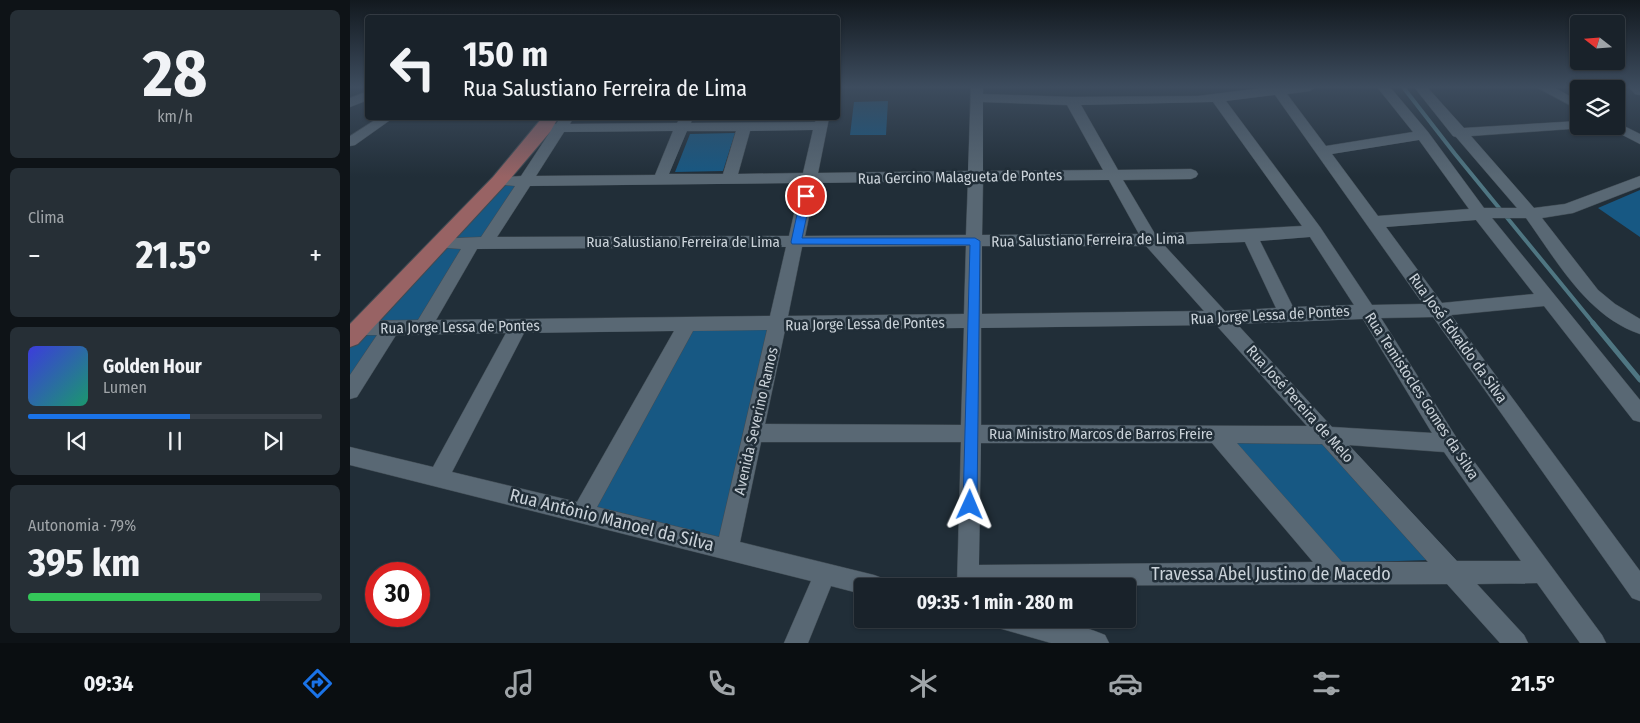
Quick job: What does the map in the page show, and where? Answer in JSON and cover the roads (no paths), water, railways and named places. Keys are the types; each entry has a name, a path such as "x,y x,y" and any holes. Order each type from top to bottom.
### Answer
{"main road":[{"path":"355,333 555,123"}],"street":[{"path":"968,578 977,117"},
{"name":"Rua José Pereira de Melo","path":"1081,117 1150,240 1516,643"},
{"name":"Rua Temistocles Gomes da Silva","path":"1231,117 1314,231 1450,443 1594,643"},
{"name":"Rua José Edvaldo da Silva","path":"1298,117 1640,590"},
{"path":"1408,117 1487,214 1550,299 1640,414"},
{"path":"1445,117 1592,295 1609,309 1640,327"},
{"path":"350,142 383,120"},
{"path":"423,328 479,243 524,182 555,123 685,122 744,127 822,122"},
{"path":"660,179 685,122"},
{"name":"Avenida Severino Ramos","path":"727,550 822,122"},
{"path":"1458,132 1570,125"},
{"path":"728,179 744,127"},
{"path":"1625,131 1640,140"},
{"path":"1323,150 1423,135"},
{"name":"Rua Gercino Malagueta de Pontes","path":"499,181 976,178 1192,174"},
{"path":"1374,222 1487,214 1546,213 1568,209 1640,181"},
{"name":"Rua Salustiano Ferreira de Lima","path":"442,243 1150,240 1314,231"},
{"path":"1250,236 1288,314"},
{"name":"Rua Jorge Lessa de Pontes","path":"355,333 391,328 777,325 1222,318 1367,311 1438,310 1550,299"},
{"path":"583,513 687,325"},
{"path":"439,477 518,327"},
{"path":"350,391 391,328"},
{"name":"Rua Ministro Marcos de Barros Freire","path":"753,433 1328,435 1450,443"},
{"path":"1216,434 1337,573"},
{"name":"Rua Antônio Manoel da Silva","path":"350,456 854,581"},
{"name":"Travessa Abel Justino de Macedo","path":"1106,578 1337,573 1543,572"},
{"path":"796,643 824,574"},
{"path":"1038,628 1096,643"}],"waterway":[{"path":"1426,117 1594,324"},
{"path":"1593,323 1640,380"}]}
